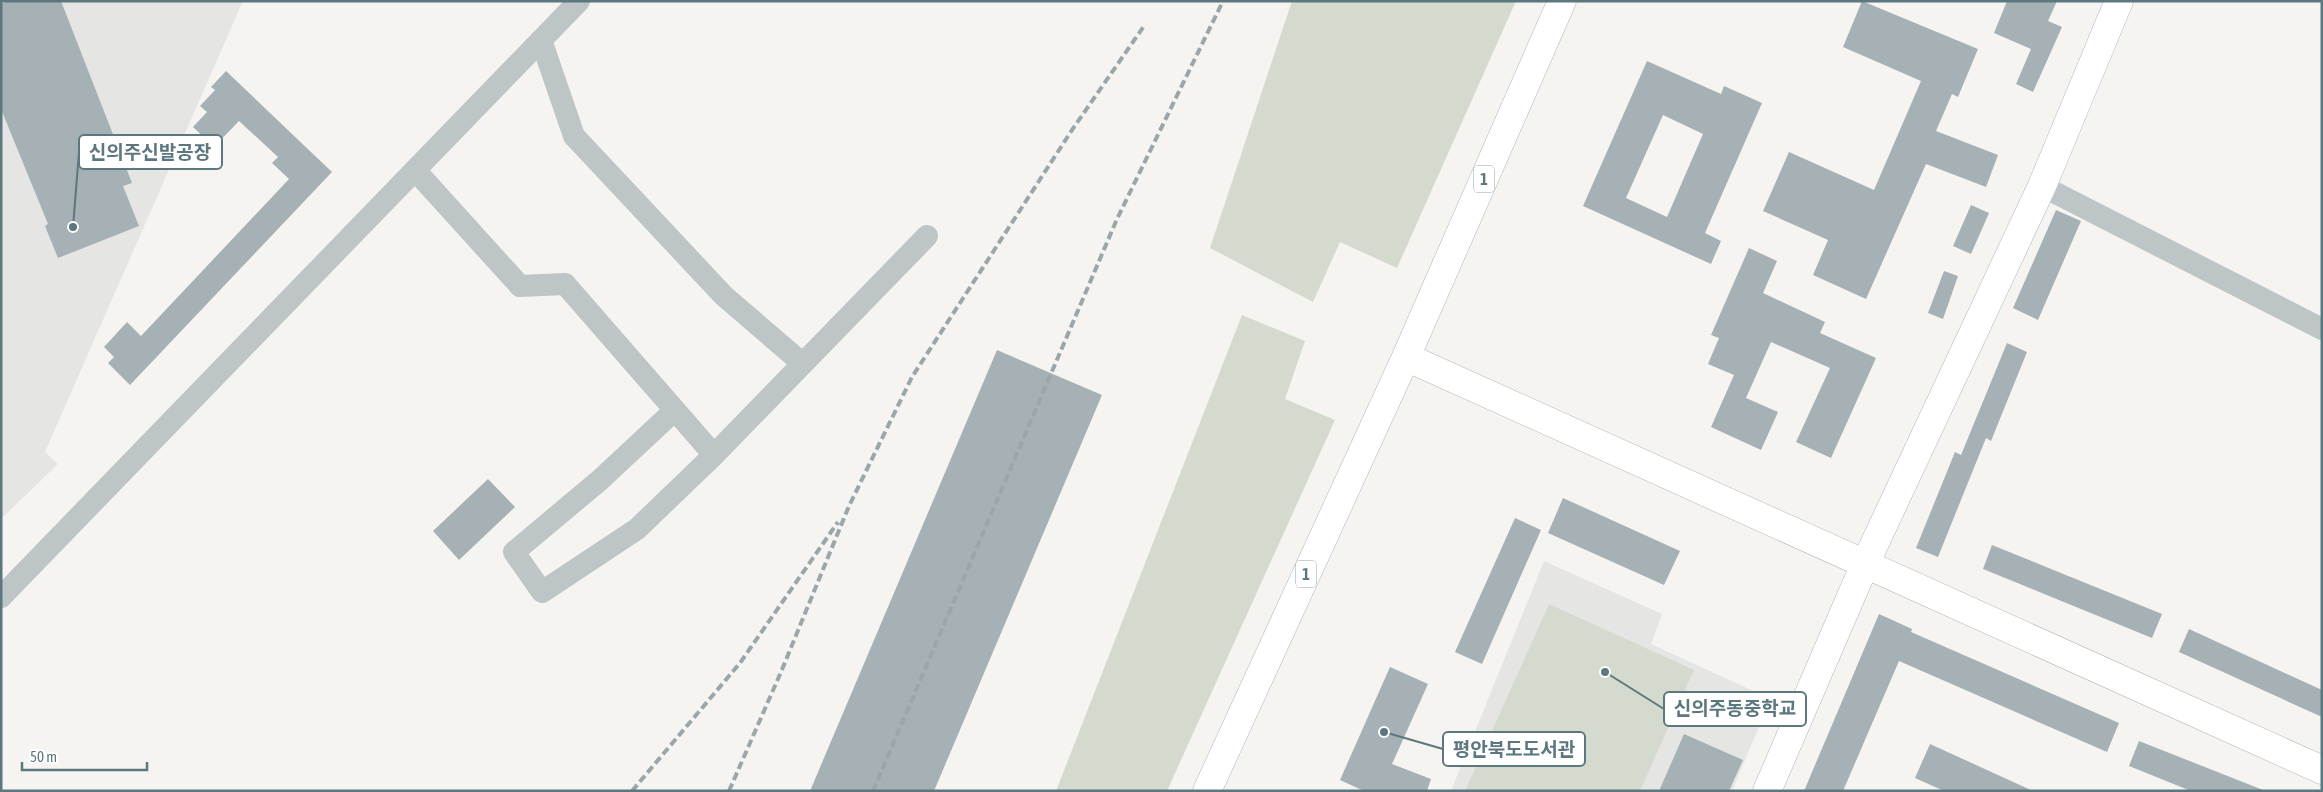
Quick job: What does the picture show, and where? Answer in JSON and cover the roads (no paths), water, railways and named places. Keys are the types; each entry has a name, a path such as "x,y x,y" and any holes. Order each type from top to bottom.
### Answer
{"main road":[{"name":"1","path":"1206,791 1406,357 1562,1"},
{"path":"1767,791 1865,564 2042,186 2119,1"},
{"path":"1406,357 2322,770"}],"street":[{"path":"1,598 579,1"},
{"path":"541,40 574,136 724,296 802,363"},
{"path":"415,170 520,286 565,284 714,455"},
{"path":"2042,186 2322,329"},
{"path":"674,410 600,480 514,552 542,592 638,529 714,455 927,236"}],"railway":[{"path":"873,791 1117,219 1223,1"},
{"path":"729,791 781,672 849,506 912,377 1072,130 1144,26"},
{"path":"632,791 740,663 838,522"}],"place":[{"name":"신의주신발공장","path":"73,227"},
{"name":"신의주동중학교","path":"1605,672"},
{"name":"평안북도도서관","path":"1384,732"}]}
